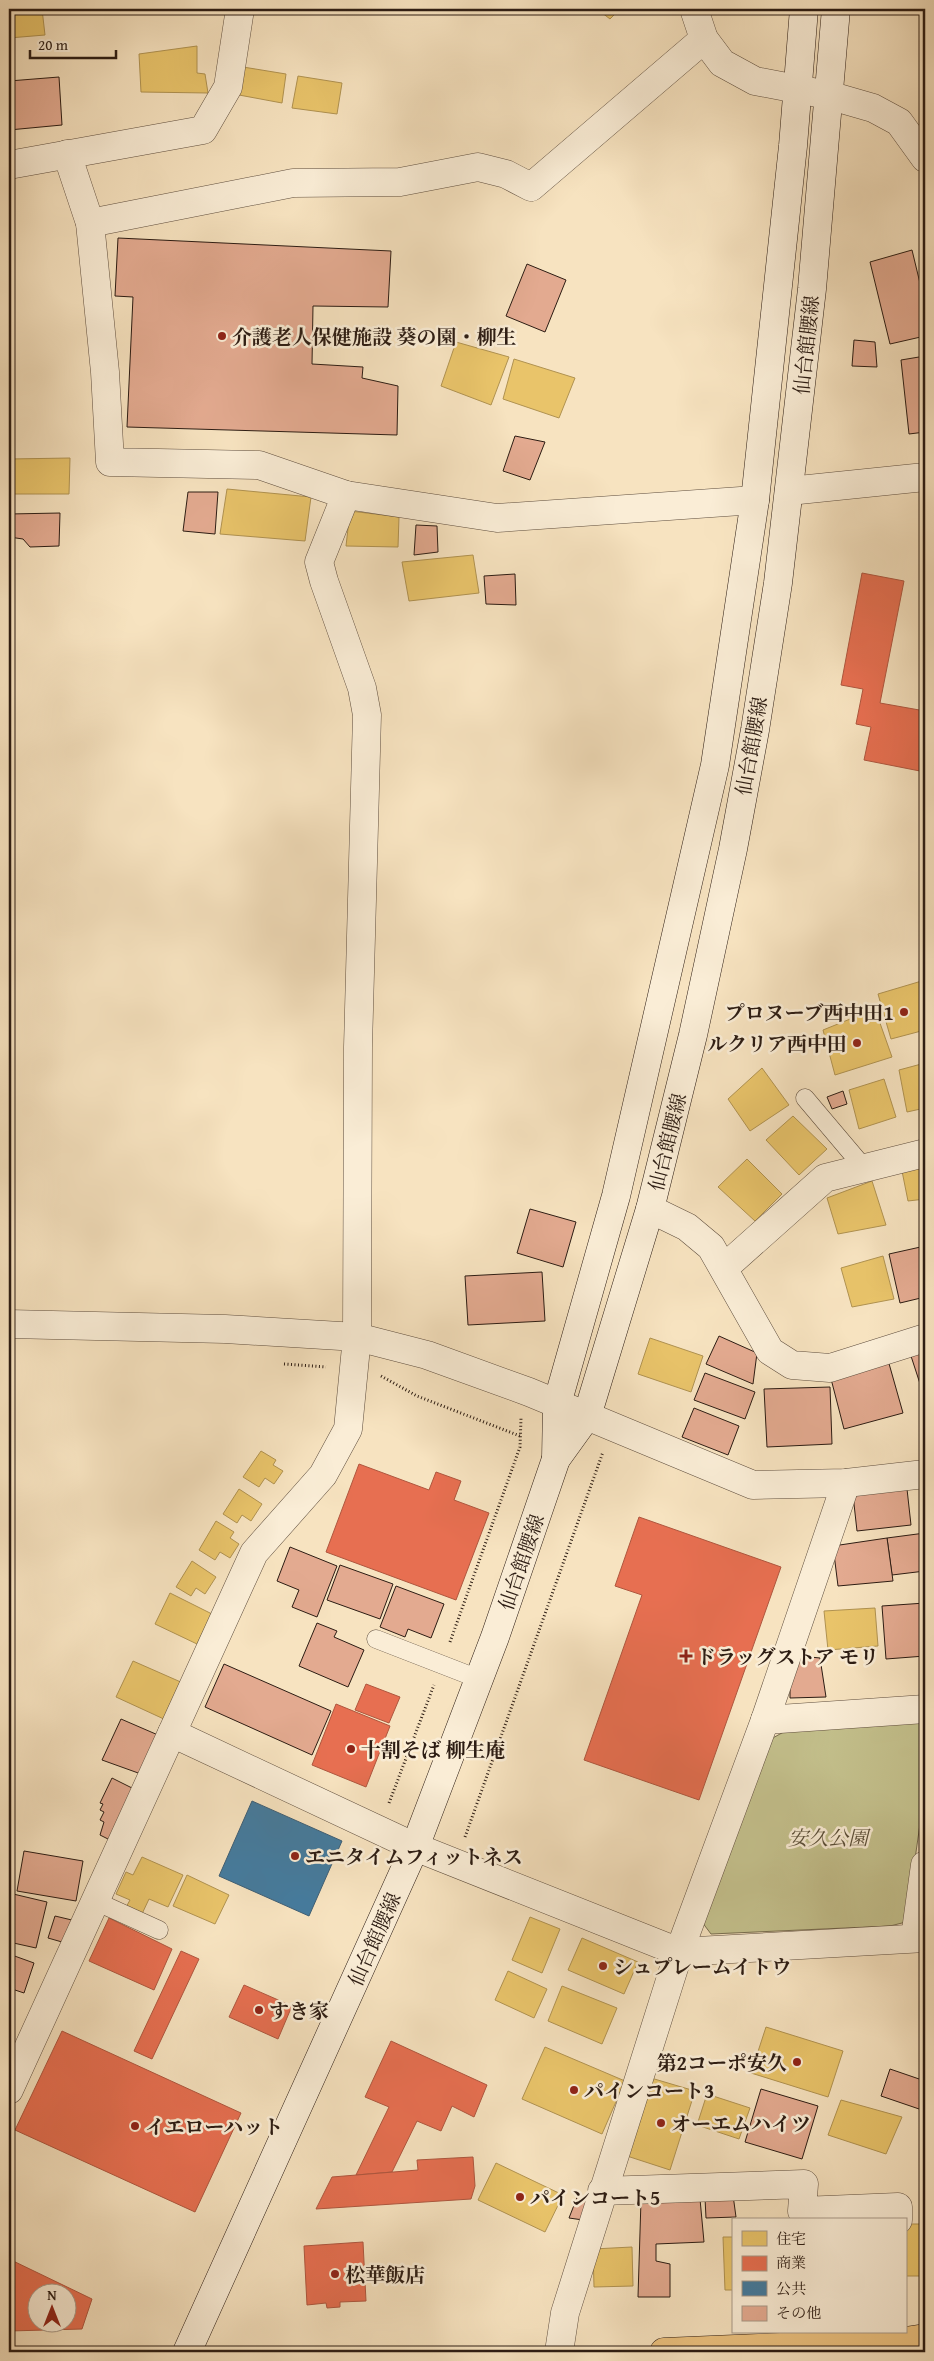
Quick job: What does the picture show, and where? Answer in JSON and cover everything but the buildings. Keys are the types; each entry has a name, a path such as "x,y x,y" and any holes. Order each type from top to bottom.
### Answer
{"main road":[{"path":"664,2352 908,2337"}],"street":[{"path":"9,165 203,130 228,88 240,9"},
{"path":"694,9 704,39 722,63 755,81 828,95 873,108 898,122 925,158"},
{"name":"仙台館腰線","path":"556,1459 557,1404 616,1196 715,765 755,500 804,9"},
{"name":"仙台館腰線","path":"187,2352 415,1847 479,1679 556,1459 587,1416 650,1209 693,1035 755,730 789,491 812,289 836,9"},
{"path":"90,223 293,183 400,182 478,167 506,174 531,187 704,39"},
{"path":"67,154 90,223 105,372 110,462 259,465 346,495 497,518 755,500"},
{"path":"789,491 925,477"},
{"path":"9,2090 254,1553 323,1475 348,1429 356,1337 358,1047 367,715 362,688 324,581 320,562 346,495"},
{"path":"724,1268 825,1178 925,1153"},
{"path":"650,1209 687,1227 711,1247 770,1351 792,1365 830,1368 925,1338"},
{"path":"9,1324 224,1329 356,1337 426,1355 529,1392 752,1485 846,1483 925,1474"},
{"path":"559,2352 565,2313 679,1952 765,1720 846,1483"},
{"path":"765,1720 925,1710"},
{"path":"172,1733 415,1847 679,1952 920,1938 925,1865"},
{"path":"602,2191 804,2184 802,2211 898,2208 898,2218"}],"lane":[{"path":"805,1098 865,1169"},
{"path":"376,1639 479,1679"},
{"path":"95,1901 160,1930"}],"path":[{"path":"376,1376 383,1376 417,1396 520,1436"},
{"path":"387,1809 517,1455 521,1413"},
{"path":"462,1846 604,1450"}],"green space":[{"name":"安久公園","path":"925,1722 925,1789 906,1922 890,1926 711,1934 702,1922 771,1739 789,1729"}],"place":[{"name":"介護老人保健施設 葵の園・柳生","path":"222,336"},
{"name":"プロヌーブ西中田1","path":"904,1012"},
{"name":"ルクリア西中田","path":"857,1043"},
{"name":"ドラッグストア モリ","path":"686,1656"},
{"name":"十割そば 柳生庵","path":"351,1749"},
{"name":"エニタイムフィットネス","path":"295,1856"},
{"name":"シュプレームイトウ","path":"603,1966"},
{"name":"すき家","path":"259,2010"},
{"name":"第2コーポ安久","path":"797,2062"},
{"name":"パインコート3","path":"574,2090"},
{"name":"オーエムハイツ","path":"661,2123"},
{"name":"イエローハット","path":"135,2126"},
{"name":"パインコート5","path":"520,2197"},
{"name":"松華飯店","path":"335,2274"}]}
